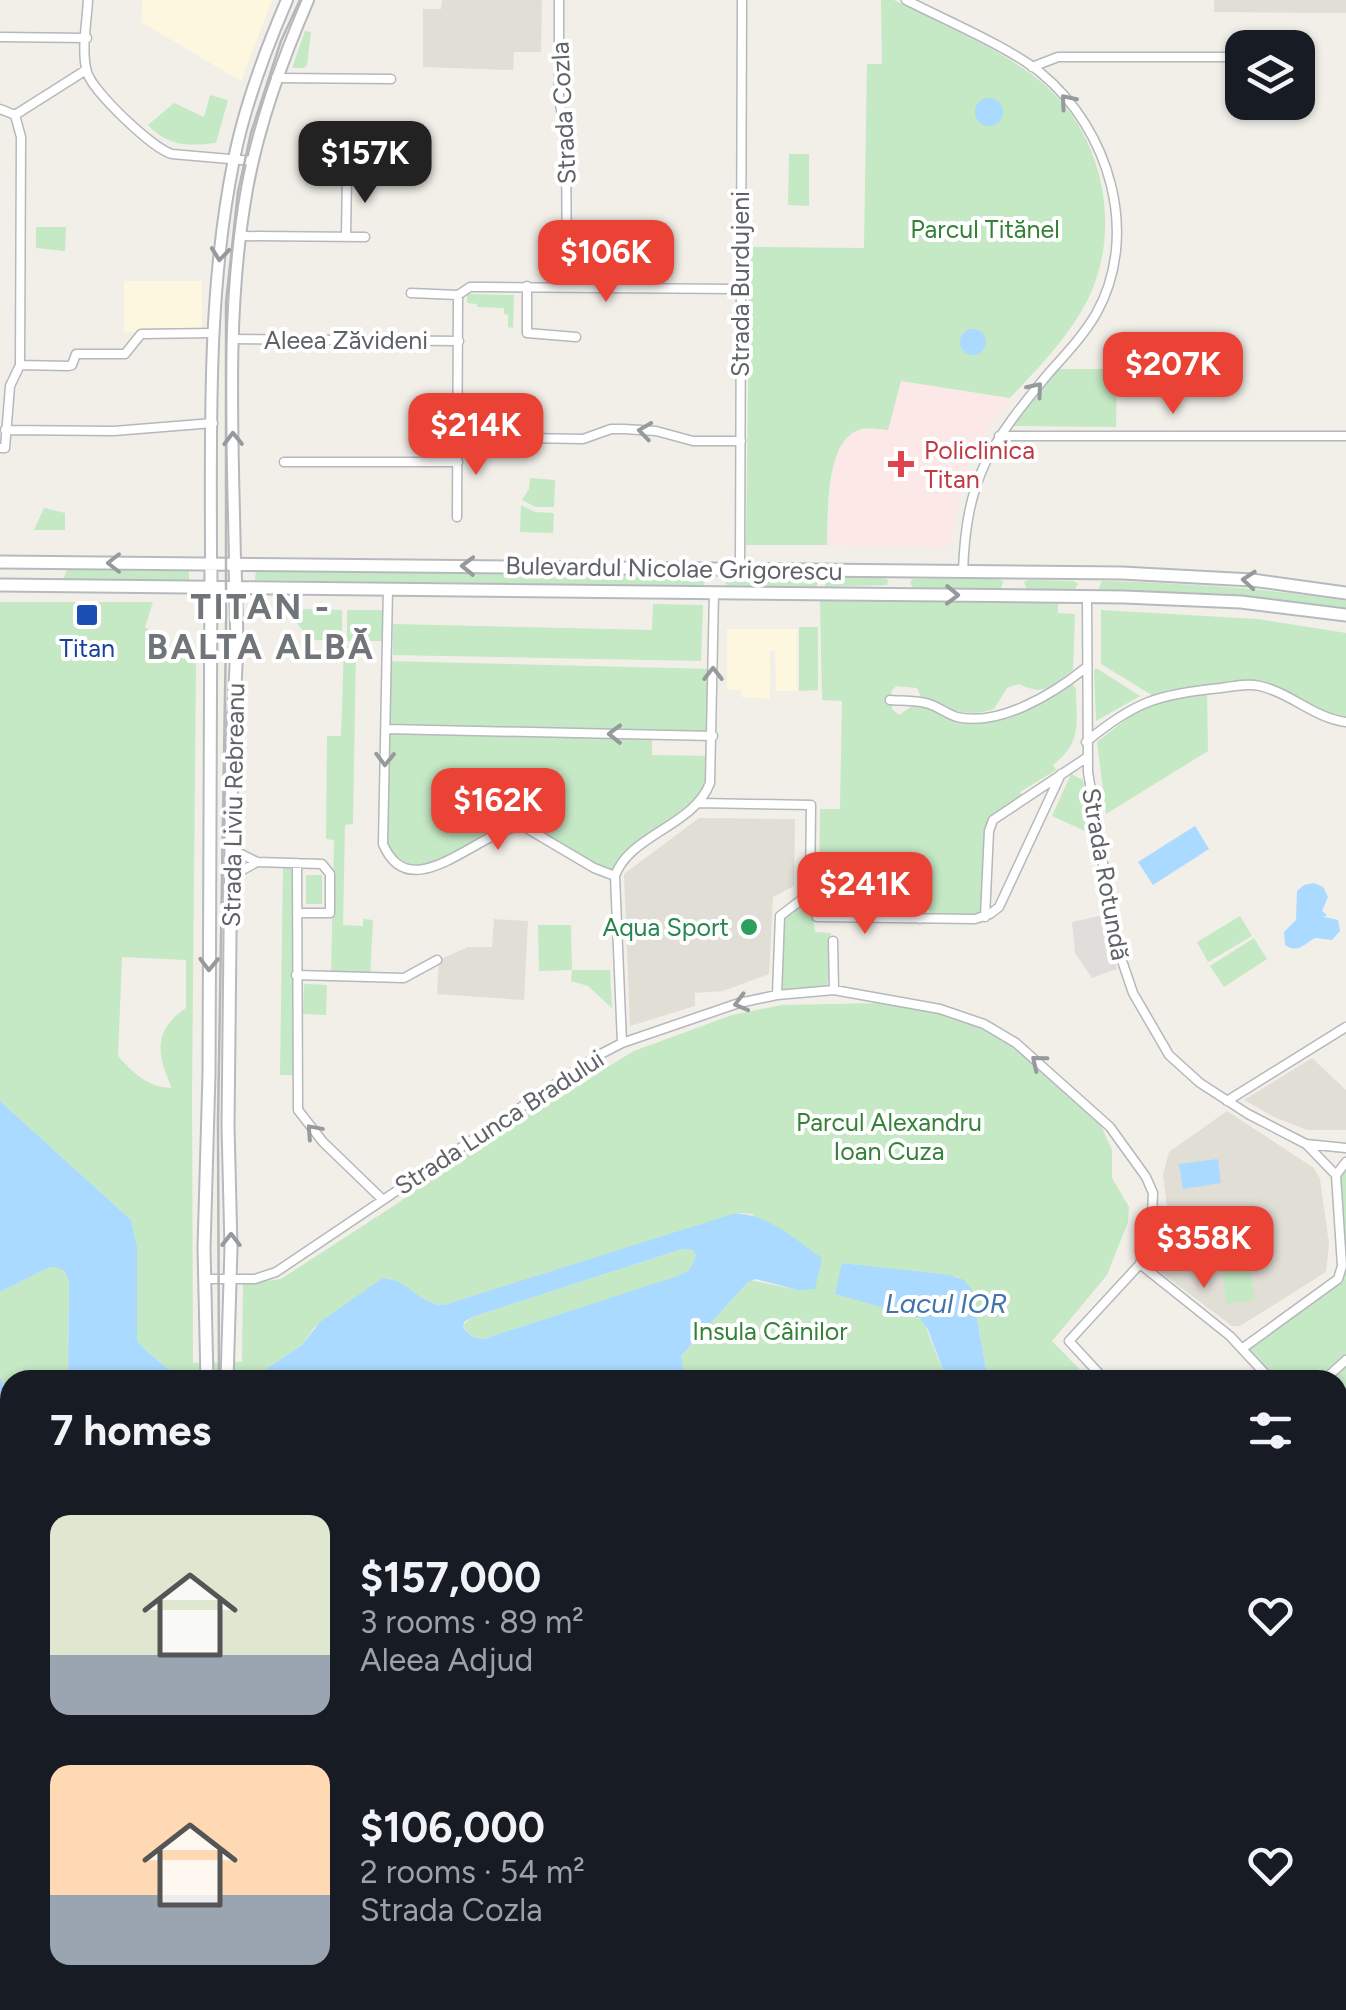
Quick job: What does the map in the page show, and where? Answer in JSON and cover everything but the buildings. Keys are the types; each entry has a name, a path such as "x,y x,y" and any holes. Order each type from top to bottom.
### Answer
{"main road":[{"name":"Bulevardul Nicolae Grigorescu","path":"0,562 1087,573 1221,578 1346,594"},
{"name":"Strada Liviu Rebreanu","path":"206,1370 211,563"},
{"name":"Strada Liviu Rebreanu","path":"226,1370 235,563"},
{"path":"714,568 714,592"},
{"path":"899,570 899,594"},
{"path":"1012,572 1012,596"},
{"path":"1086,596 1087,573"},
{"name":"Bulevardul Nicolae Grigorescu","path":"0,585 1086,596 1241,602 1346,615"}],"street":[{"path":"88,0 86,70 100,90 162,151 253,161"},
{"name":"Strada Liviu Rebreanu","path":"211,563 214,333 222,231 234,158 257,76 287,0"},
{"name":"Strada Liviu Rebreanu","path":"235,563 233,339 240,236 253,161 276,78 308,0"},
{"name":"Strada Cozla","path":"559,0 559,99 566,136 566,286"},
{"name":"Strada Burdujeni","path":"740,568 742,0"},
{"path":"906,0 1032,67 1071,106 1096,143 1112,192 1116,247 1108,284 1095,315 999,436 978,474 965,532 964,572"},
{"path":"0,37 87,38"},
{"path":"1032,67 1058,57 1225,58"},
{"path":"15,115 86,70"},
{"path":"276,78 391,80"},
{"path":"0,109 15,115"},
{"path":"0,448 5,448 10,386 20,365 21,136 15,115"},
{"path":"346,176 346,236"},
{"path":"240,236 365,237"},
{"path":"527,286 527,333 576,337"},
{"path":"411,294 458,294 470,287 527,286 740,289"},
{"name":"Aleea Zăvideni","path":"457,517 458,294"},
{"path":"20,365 68,366 76,354 125,354 142,334 214,333"},
{"name":"Aleea Zăvideni","path":"233,339 459,340"},
{"path":"5,430 114,431 212,423"},
{"path":"458,437 583,439 611,429 624,429 656,431 693,441 740,441"},
{"path":"999,436 1346,436"},
{"path":"284,462 458,462"},
{"path":"388,588 383,844 394,861 417,872 432,869 501,830 523,826 615,876 628,856 699,803 712,772 714,592"},
{"name":"Strada Rotundă","path":"1086,596 1086,758 1116,943 1133,993 1174,1061 1226,1101 1306,1144 1346,1148"},
{"path":"890,700 924,703 954,716 980,718 1032,704 1085,668"},
{"path":"1086,742 1120,716 1155,697 1255,685 1292,698 1329,720 1346,722"},
{"path":"386,729 713,736"},
{"path":"984,916 993,820 1086,758"},
{"path":"699,803 810,805 810,893 817,918 984,916 998,907 1061,774"},
{"path":"231,849 257,862 322,864 330,874 330,913 297,913"},
{"path":"230,877 257,862"},
{"path":"297,862 298,1110 313,1132 382,1199"},
{"name":"Strada Lunca Bradului","path":"206,1279 255,1279 276,1272 622,1043 615,876"},
{"path":"810,876 886,881 920,918"},
{"path":"776,995 778,920 785,910 810,893"},
{"path":"834,941 834,990"},
{"path":"296,975 404,978 437,960"},
{"path":"622,1043 718,1009 776,995 834,990 940,1008 984,1024 1026,1051 1110,1127 1146,1177 1152,1193 1152,1216 1140,1264 1068,1341 1096,1370"},
{"path":"1226,1101 1346,1026"},
{"path":"1243,1348 1338,1279 1342,1266 1336,1175 1306,1144"},
{"path":"1336,1175 1346,1162"},
{"path":"1140,1264 1243,1348 1262,1370"}],"shaded area":[{"path":"143,0 272,0 241,81 141,22"},
{"path":"442,0 542,0 541,52 514,52 513,70 423,67 423,9 441,9"},
{"path":"1214,0 1346,0 1346,13 1214,12"},
{"path":"124,281 202,281 202,332 124,332"},
{"name":"Policlinica Titan","path":"901,381 1010,398 967,468 948,548 827,545 834,459 855,431 888,429"},
{"path":"727,629 797,629 797,691 776,691 775,650 770,651 770,699 741,697 741,690 727,690"},
{"path":"699,818 795,819 794,886 773,897 769,974 723,991 695,993 695,1006 630,1026 624,874"},
{"path":"1103,915 1117,969 1092,978 1075,953 1072,922"},
{"path":"494,919 528,921 524,1000 437,994 439,960 468,947 492,947"},
{"path":"1312,1058 1346,1090 1346,1130 1307,1130 1244,1100"},
{"path":"1227,1111 1314,1168 1320,1179 1329,1244 1326,1272 1240,1326 1232,1326 1151,1265 1167,1207 1163,1175 1169,1152"}],"green space":[{"name":"Parcul Titănel","path":"881,0 894,0 984,45 1019,65 1058,98 1077,123 1101,181 1104,243 1098,274 1070,329 1010,398 901,381 888,430 860,429 846,439 839,451 830,482 827,545 746,545 750,247 864,248 867,64 882,64"},
{"path":"305,31 311,32 307,65 292,68"},
{"path":"210,95 228,100 216,143 179,143 163,138 148,125 174,103 204,117"},
{"path":"789,154 809,154 809,206 788,205"},
{"path":"36,227 66,227 65,251 36,248"},
{"path":"467,294 514,295 513,328 508,327 504,308 477,307 467,303"},
{"path":"1053,369 1117,369 1116,427 1008,426"},
{"path":"530,478 555,480 554,507 536,507 522,500"},
{"path":"521,505 535,512 554,513 553,533 520,532"},
{"path":"44,508 65,513 65,530 34,530"},
{"path":"67,570 189,571 189,581 67,581"},
{"path":"256,570 707,578 703,586 255,580"},
{"path":"728,576 817,577 817,587 729,586 725,583"},
{"path":"825,577 888,580 887,585 825,587"},
{"path":"913,579 1003,582 1001,589 913,588"},
{"path":"1102,581 1316,596 1346,601 1346,612 1225,595 1102,591"},
{"path":"1024,582 1078,584 1074,591 1027,590"},
{"path":"820,601 1058,602 1058,613 1075,614 1073,670 1048,688 1036,690 1019,684 1007,688 994,709 975,713 922,699 917,688 896,686 891,692 892,709 899,715 918,702 970,719 1007,711 1069,681 1076,688 1076,731 1069,748 1053,765 1056,770 1020,792 1023,798 990,824 985,917 936,919 919,898 904,898 914,911 819,914 820,809 840,809 842,701 822,700"},
{"path":"0,602 153,602 145,627 153,633 149,644 196,664 193,1363 242,1362 243,1284 281,1279 499,1132 634,1051 732,1015 782,1005 884,1003 952,1014 983,1026 1101,1126 1112,1150 1112,1178 1129,1207 1128,1222 1107,1275 1052,1341 1080,1370 986,1370 973,1294 958,1277 843,1263 923,1321 943,1370 683,1370 681,1356 750,1280 798,1290 815,1288 752,1214 741,1213 444,1305 428,1302 388,1278 314,1328 302,1345 264,1370 171,1370 137,1340 137,1246 131,1220 0,1101","holes":["122,957 186,960 186,1008 162,1035 161,1055 172,1088 142,1078 118,1056"]},
{"path":"653,604 703,605 701,661 393,655 393,624 652,630"},
{"path":"305,609 342,610 342,641 311,640 289,614"},
{"path":"347,610 383,610 383,641 347,641"},
{"path":"1101,610 1257,619 1346,633 1346,722 1262,686 1207,690 1208,751 1106,814 1097,742 1155,697 1101,664"},
{"path":"799,627 818,627 818,690 799,691"},
{"path":"344,646 356,646 353,824 345,825 343,925 363,926 363,919 373,920 370,977 331,976 334,840 326,839 327,736 341,736"},
{"path":"387,661 713,669 713,736 652,736 652,755 713,756 706,793 628,856 615,876 523,826 432,869 403,867 383,844"},
{"path":"1096,668 1140,696 1096,721 1094,671"},
{"path":"1071,774 1083,780 1090,820 1085,831 1052,816"},
{"path":"275,865 295,865 293,1075 280,1075 283,868"},
{"path":"306,875 322,875 322,904 306,904"},
{"path":"810,893 815,932 831,933 827,991 777,995 780,916"},
{"path":"1240,916 1252,936 1208,962 1197,942"},
{"path":"538,925 571,925 572,970 539,971"},
{"path":"1254,938 1267,959 1224,987 1210,966"},
{"path":"572,970 610,970 612,1008 588,986 571,981"},
{"path":"304,984 327,985 326,1015 303,1014"},
{"path":"1346,1162 1346,1370 1262,1370 1243,1348 1341,1273 1336,1175"},
{"path":"1246,1242 1255,1300 1227,1304 1218,1247"},
{"path":"682,1249 693,1250 696,1256 689,1270 678,1277 483,1339 473,1337 462,1326 472,1317"},
{"path":"58,1266 69,1282 68,1370 0,1370 0,1292"}],"water":[{"path":"989,98 999,102 1003,112 999,122 989,126 979,122 975,112 979,102"},
{"path":"973,329 982,333 986,342 982,351 973,355 964,351 960,342 964,333"},
{"path":"1195,826 1209,849 1153,885 1138,862"},
{"path":"1314,883 1323,887 1328,897 1322,911 1327,915 1324,917 1338,920 1340,931 1332,940 1315,938 1301,947 1290,948 1285,945 1284,932 1296,920 1297,891"},
{"name":"Lacul IOR","path":"0,1101 131,1220 137,1246 137,1340 171,1370 68,1370 69,1282 65,1272 50,1267 0,1292"},
{"path":"1218,1159 1221,1183 1183,1189 1179,1164"},
{"name":"Lacul IOR","path":"733,1214 769,1222 822,1258 815,1289 798,1290 755,1279 748,1282 681,1356 683,1370 264,1370 302,1345 320,1322 383,1278 400,1283 427,1301 444,1305","holes":["682,1249 693,1250 696,1256 689,1270 678,1276 483,1339 473,1337 463,1328 464,1322 472,1317"]},
{"name":"Lacul IOR","path":"842,1263 950,1275 964,1280 972,1290 986,1370 943,1370 920,1318 835,1294"}],"tram line":[{"path":"219,1370 226,303 238,192 251,133 281,41 300,0"}],"place":[{"name":"Policlinica Titan","path":"901,464"},
{"name":"Titan","path":"87,615"},
{"name":"Aqua Sport","path":"749,927"}],"district":[{"name":"TITAN - BALTA ALBĂ","path":"261,627"}],"park label":[{"name":"Parcul Alexandru Ioan Cuza","path":"889,1136"},
{"name":"Insula Câinilor","path":"770,1331"}]}
